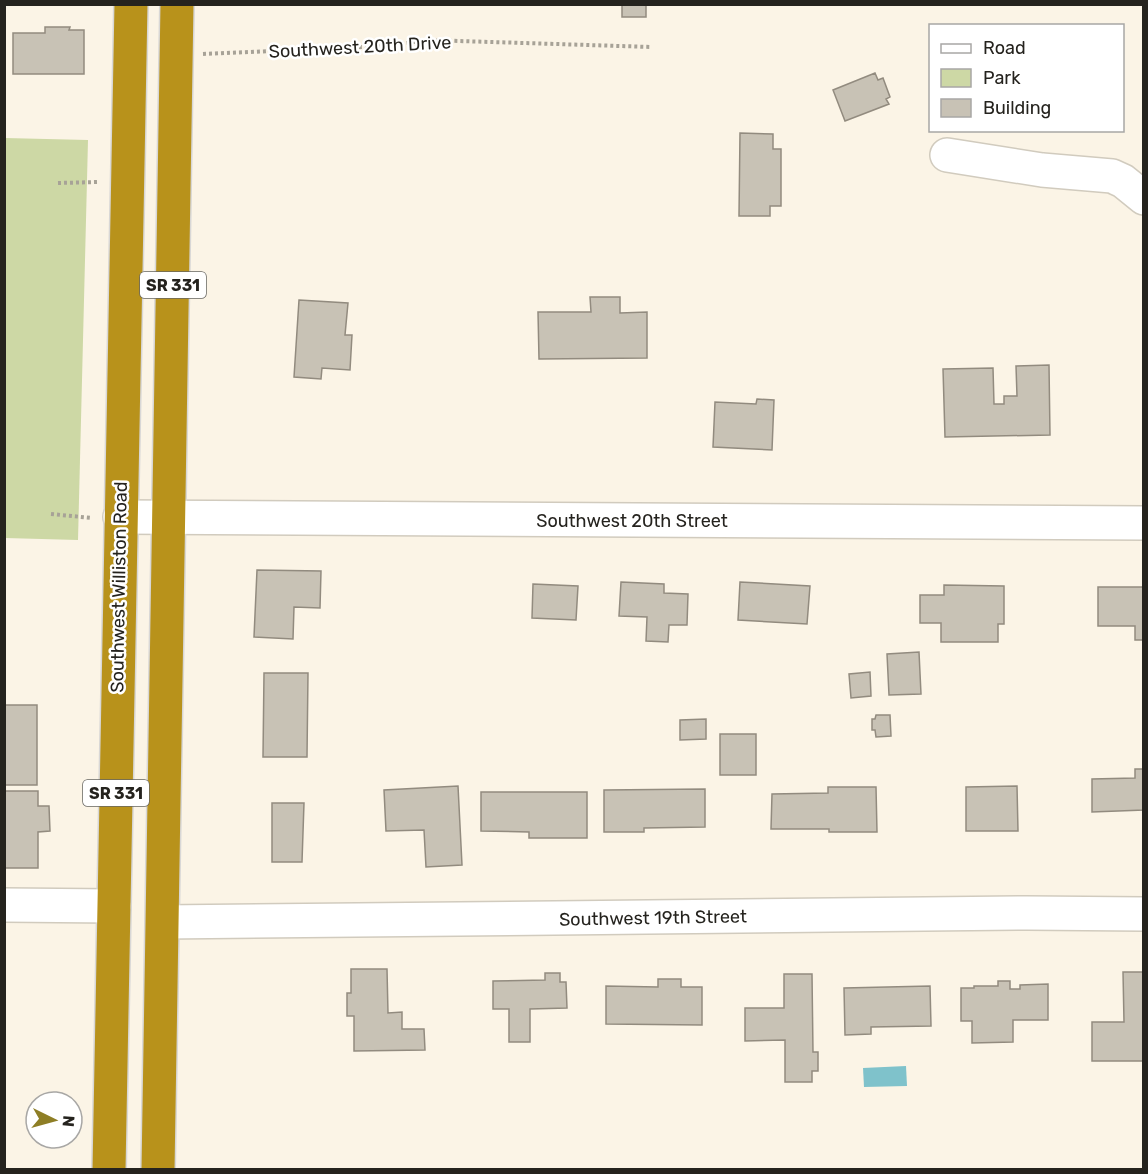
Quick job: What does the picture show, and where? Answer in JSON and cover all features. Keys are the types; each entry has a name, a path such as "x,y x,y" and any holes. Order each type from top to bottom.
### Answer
{"highway":[{"name":"Southwest Williston Road","path":"109,1170 131,4"},
{"name":"SR 331","path":"158,1170 177,4"}],"street":[{"path":"947,155 1042,170 1112,176 1123,181 1143,198"},
{"name":"Southwest 20th Street","path":"120,517 1143,523"},
{"path":"4,905 114,906"},
{"name":"Southwest 19th Street","path":"162,922 1027,913 1143,914"}],"path":[{"name":"Southwest 20th Drive","path":"177,53 213,54 375,47 427,40 652,47"},
{"path":"58,183 127,181"},
{"path":"51,514 93,518 120,517"}],"green space":[{"path":"5,138 88,140 78,540 5,538"}],"water":[{"path":"906,1066 907,1086 864,1087 863,1068"}],"building":[{"path":"622,4 646,4 646,17 622,17"},
{"path":"45,27 70,27 69,30 84,30 84,74 13,74 13,33 45,33"},
{"path":"875,73 878,80 883,78 890,97 886,99 889,104 845,121 833,90"},
{"path":"740,133 773,134 773,149 781,149 781,206 770,206 770,216 739,216"},
{"path":"590,297 620,297 620,313 647,312 647,358 539,359 538,312 591,312"},
{"path":"299,300 348,303 345,335 352,335 350,370 322,368 321,379 294,377"},
{"path":"1049,365 1050,435 945,437 943,369 993,368 994,404 1004,404 1004,396 1017,396 1016,366"},
{"path":"757,399 774,400 772,450 713,447 715,402 756,404"},
{"path":"257,570 321,571 320,608 294,607 293,639 254,637"},
{"path":"621,582 664,584 664,593 688,594 687,625 669,625 668,642 646,641 647,617 619,616"},
{"path":"740,582 810,586 807,624 738,620"},
{"path":"1143,583 1144,640 1135,640 1135,626 1098,626 1098,587 1143,587"},
{"path":"533,584 578,586 576,620 532,618"},
{"path":"944,585 1004,586 1004,624 998,624 998,642 941,642 941,623 920,623 920,595 944,595"},
{"path":"919,652 921,694 889,695 887,654"},
{"path":"870,672 871,696 851,698 849,674"},
{"path":"264,673 308,673 307,757 263,757"},
{"path":"4,705 37,705 37,785 4,785"},
{"path":"876,715 890,715 891,736 876,737 875,730 872,730 872,719 875,719"},
{"path":"706,719 706,739 680,740 680,720"},
{"path":"720,734 756,734 756,775 720,775"},
{"path":"1135,769 1144,769 1144,810 1092,812 1092,779 1135,778"},
{"path":"458,786 462,865 426,867 424,830 386,831 384,790"},
{"path":"1017,786 1018,831 966,831 966,787"},
{"path":"828,787 876,787 877,832 771,829 772,794 828,793"},
{"path":"705,789 705,827 644,828 644,832 604,832 604,790"},
{"path":"4,791 38,791 38,806 49,806 50,831 38,832 38,868 4,868"},
{"path":"481,792 587,792 587,838 529,838 529,832 481,831"},
{"path":"272,803 304,803 302,862 272,862"},
{"path":"351,969 387,969 388,1013 402,1012 402,1029 424,1029 425,1050 354,1051 354,1016 347,1016 347,993 351,993"},
{"path":"1123,972 1144,972 1144,1061 1092,1061 1092,1022 1124,1022"},
{"path":"545,973 560,973 560,982 566,982 567,1008 530,1009 530,1042 509,1042 509,1009 493,1009 493,981 545,980"},
{"path":"784,974 812,974 813,1052 818,1052 818,1071 812,1071 812,1082 785,1082 785,1040 745,1041 745,1008 784,1008"},
{"path":"658,979 681,979 681,987 702,987 702,1025 606,1024 606,986 658,987"},
{"path":"998,981 1010,981 1010,989 1020,989 1020,985 1048,984 1048,1020 1013,1020 1013,1042 972,1043 972,1021 961,1021 961,988 998,986"},
{"path":"930,986 931,1026 871,1027 871,1034 845,1035 844,988"}]}
